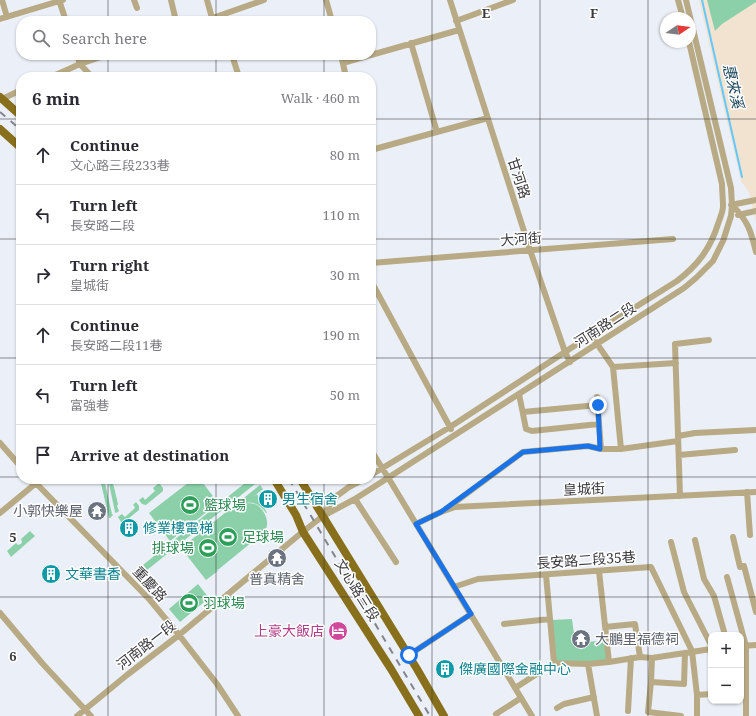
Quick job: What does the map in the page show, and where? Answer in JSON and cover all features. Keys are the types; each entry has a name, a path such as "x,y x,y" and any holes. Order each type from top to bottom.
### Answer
{"main road":[{"path":"0,98 16,112"},
{"path":"0,129 16,143"},
{"name":"文心路三段","path":"277,484 296,516 303,532 391,669 419,716"},
{"name":"文心路三段","path":"303,484 409,655 444,716"}],"street":[{"path":"2,0 7,17"},
{"path":"0,19 61,0 65,16"},
{"path":"134,0 137,8"},
{"path":"171,0 175,16"},
{"path":"207,0 216,16"},
{"path":"221,16 244,3 264,0"},
{"path":"326,0 331,16"},
{"name":"甘河路","path":"450,0 530,250 565,352 570,362"},
{"path":"456,21 513,0"},
{"path":"678,0 681,12"},
{"name":"河南路二段","path":"323,516 355,499 684,288 713,261 723,241 731,216 731,188 686,0"},
{"path":"376,53 459,30"},
{"path":"411,44 437,132"},
{"name":"河南路二段","path":"376,472 677,281 690,271 705,253 714,237 721,216 723,206 722,184 690,48"},
{"path":"79,60 80,64 87,72"},
{"path":"62,72 92,60"},
{"path":"234,60 237,72"},
{"path":"342,60 345,72"},
{"path":"343,63 353,60"},
{"path":"0,98 16,92"},
{"path":"376,149 488,118"},
{"path":"723,206 756,200"},
{"path":"732,205 747,223 752,234 756,252"},
{"path":"721,216 741,215 756,212"},
{"name":"大河街","path":"376,263 673,239"},
{"path":"376,290 454,435"},
{"path":"591,335 613,367 621,450"},
{"path":"680,496 675,344 709,340"},
{"path":"613,367 676,363"},
{"path":"519,394 526,429 532,431 599,424"},
{"path":"597,397 600,449"},
{"path":"523,412 598,405"},
{"path":"441,512 523,452 588,446 600,449 621,450 695,433 756,430"},
{"path":"0,443 16,461"},
{"path":"679,455 735,450"},
{"path":"376,458 532,716"},
{"path":"0,513 32,484"},
{"name":"重慶路","path":"40,484 150,600 180,635 217,684 238,716"},
{"path":"323,516 334,498 356,484"},
{"path":"747,492 750,535"},
{"name":"皇城街","path":"416,524 441,512 455,508 756,492"},
{"path":"355,499 396,562"},
{"name":"河南路一段","path":"77,716 127,675 180,635 323,516"},
{"path":"733,537 740,567 744,566 756,612"},
{"path":"695,540 704,579 714,596 724,632"},
{"path":"672,542 684,592 708,639"},
{"name":"長安路二段35巷","path":"454,587 478,579 651,567 692,651"},
{"path":"599,571 609,662"},
{"path":"546,575 554,663"},
{"path":"727,577 740,632"},
{"path":"0,613 42,663 91,716"},
{"path":"409,655 471,614"},
{"path":"504,624 550,619"},
{"path":"606,627 635,624 640,657"},
{"path":"744,646 756,645"},
{"path":"515,688 554,663 588,664 640,657 652,658 708,649"},
{"path":"692,651 697,715"},
{"path":"651,682 684,684 685,653"},
{"path":"628,711 631,658"},
{"path":"652,658 648,712 681,716"},
{"path":"588,664 597,716"},
{"path":"744,668 746,716"},
{"path":"696,695 708,694"},
{"path":"557,708 564,704 594,697"},
{"path":"496,714 521,698"}],"shaded area":[{"path":"699,0 756,0 756,222 749,192 741,181"}],"green space":[{"path":"707,0 756,0 756,2 722,24 715,31"},
{"path":"101,484 105,484 113,515 109,518"},
{"path":"109,484 113,484 118,504 117,506 119,511 116,513"},
{"path":"160,484 163,488 163,491 146,505 142,504 139,500 143,497 145,500 155,491 153,488"},
{"path":"187,484 204,484 218,503 170,541 149,513"},
{"path":"244,484 255,484 147,570 143,565"},
{"path":"260,485 263,489 254,496 257,494 267,513 257,504 251,503 256,504 265,514 267,519 266,529 219,569 214,571 219,570 206,580 181,548"},
{"path":"136,502 139,506 139,510 124,522 121,522 118,517 122,514 125,517 134,509 135,507 133,505"},
{"path":"30,531 35,536 11,557 7,551 16,543 18,545 21,544 21,539"},
{"name":"羽球場","path":"198,584 209,598 180,622 169,609"},
{"path":"572,619 575,642 605,641 607,660 588,662 556,661 552,620"}],"waterway":[{"name":"惠來溪","path":"702,0 742,177"}],"railway":[{"path":"0,112 16,126"},
{"path":"292,484 430,716"}],"place":[{"name":"男生宿舍","path":"268,499"},
{"name":"籃球場","path":"190,505"},
{"name":"小郭快樂屋","path":"97,511"},
{"name":"修業樓電梯","path":"129,528"},
{"name":"足球場","path":"228,537"},
{"name":"排球場","path":"208,548"},
{"name":"普真精舍","path":"277,558"},
{"name":"文華書香","path":"51,574"},
{"name":"羽球場","path":"189,603"},
{"name":"上豪大飯店","path":"338,631"},
{"name":"大鵬里福德祠","path":"581,639"},
{"name":"傑廣國際金融中心","path":"445,669"}],"route":[{"path":"409,655 471,614 416,524 441,512 523,452 588,446 600,449 598,405"}]}
